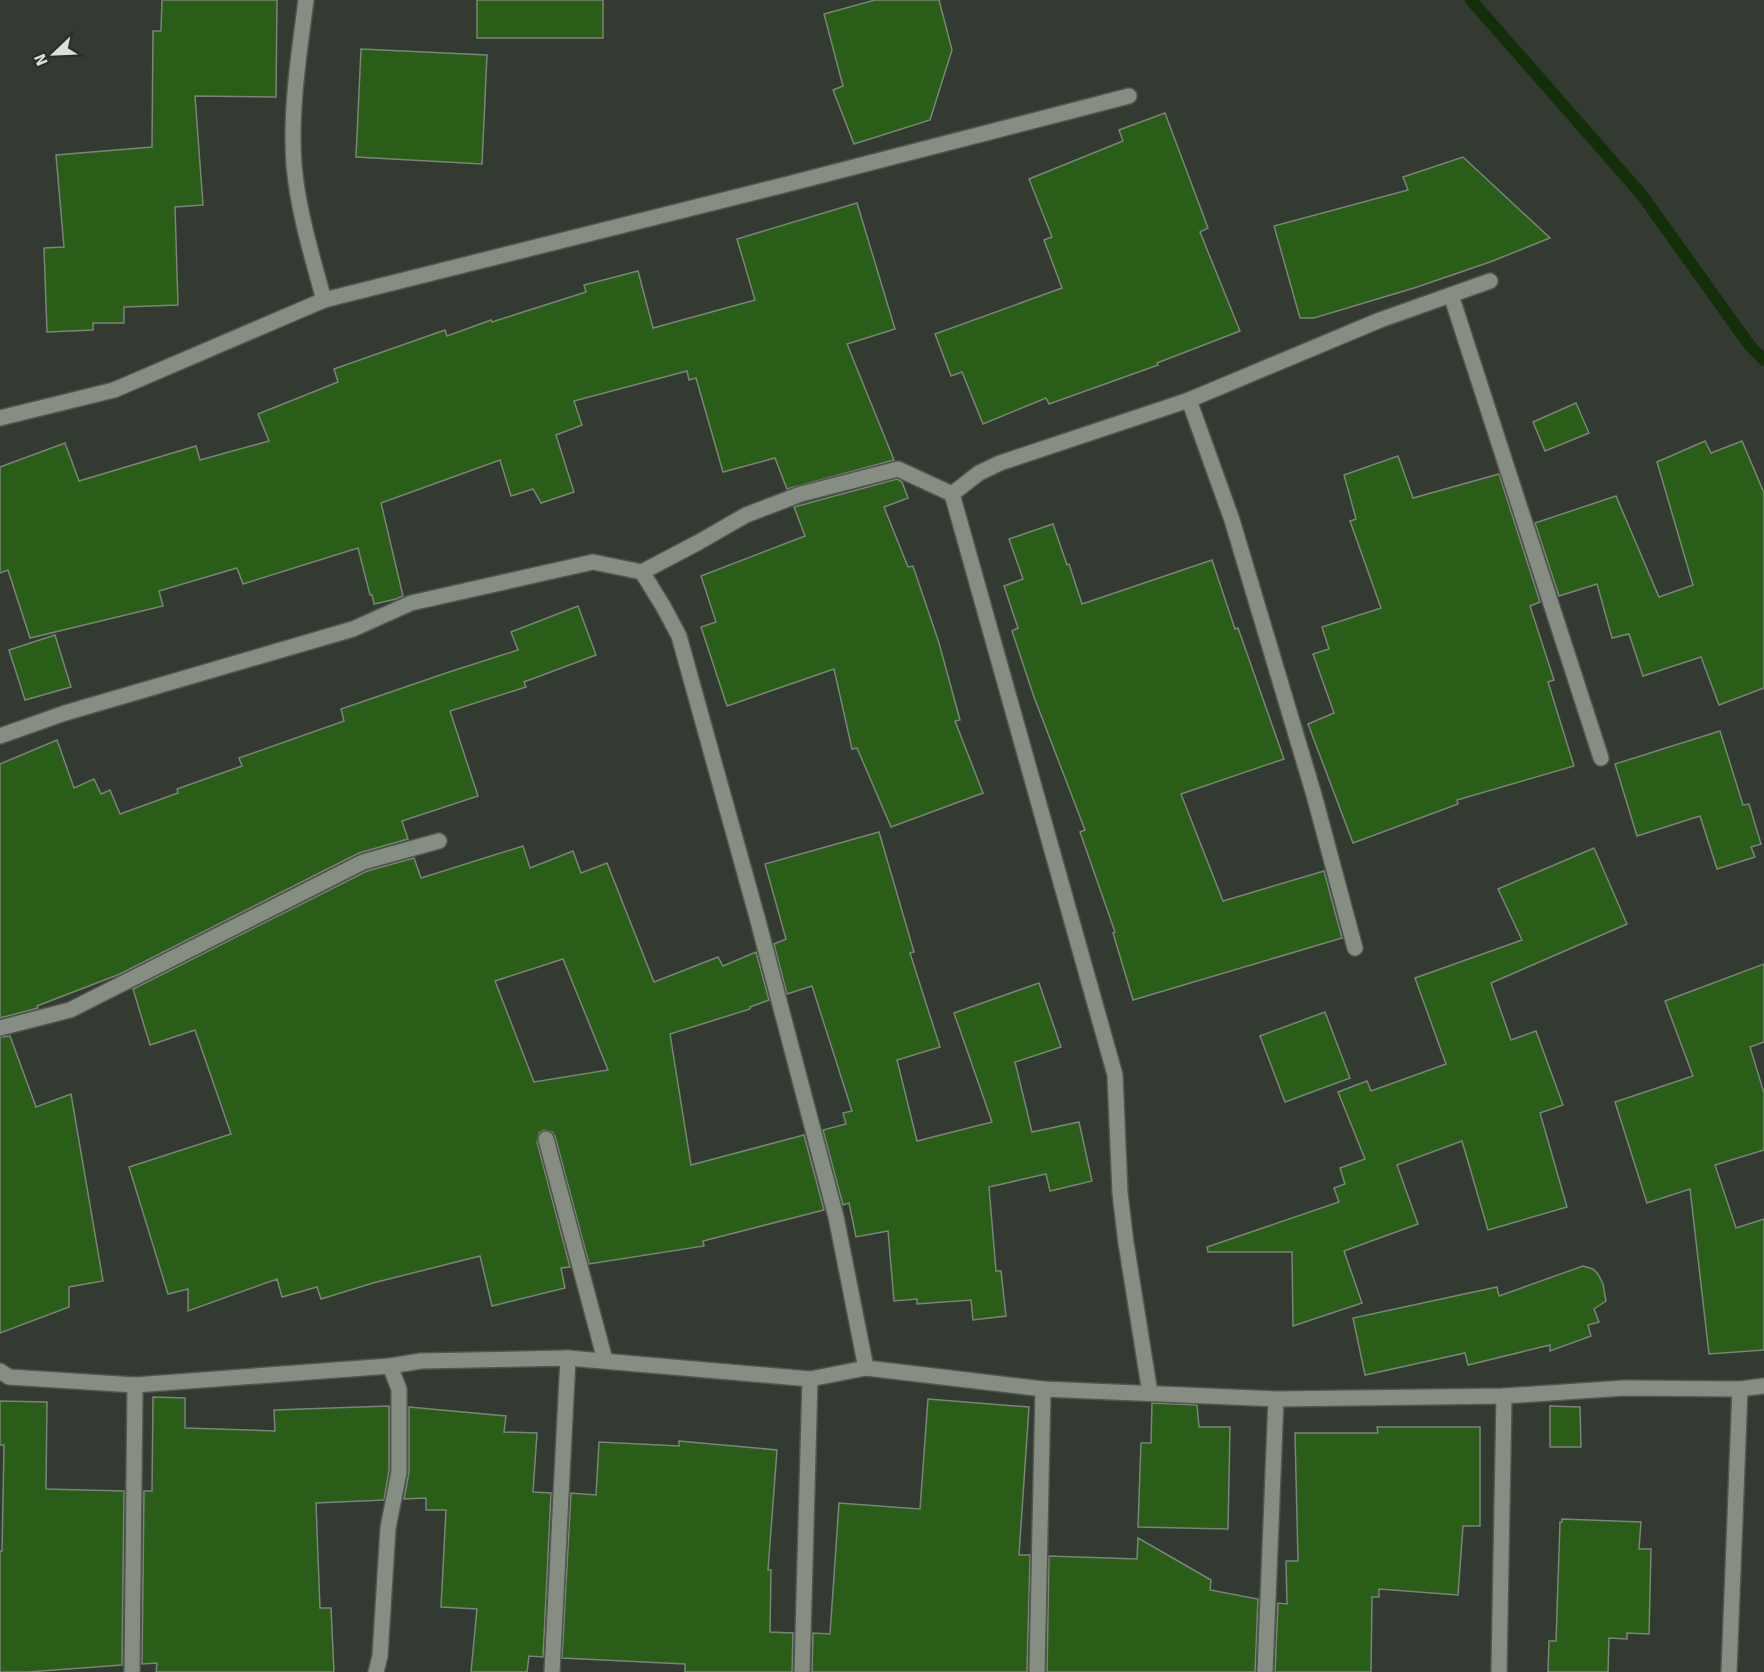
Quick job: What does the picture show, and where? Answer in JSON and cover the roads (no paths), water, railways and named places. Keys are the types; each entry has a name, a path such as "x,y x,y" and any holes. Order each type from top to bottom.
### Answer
{"street":[{"path":"306,0 294,111 294,166 305,230 324,300"},
{"path":"0,418 114,390 324,300 1129,96"},
{"path":"952,494 978,473 1000,463 1189,400 1380,320 1490,281"},
{"path":"1450,295 1601,758"},
{"path":"1189,400 1236,532 1314,795 1355,948"},
{"path":"0,736 76,710 353,629 411,603 593,562 642,572 746,515 801,494 887,472 898,470 952,494"},
{"path":"952,494 1115,1075 1120,1193 1150,1393"},
{"path":"642,572 679,636 757,917 836,1216 866,1368"},
{"path":"0,1028 70,1010 363,862 439,842"},
{"path":"546,1139 605,1360"},
{"path":"552,1672 568,1358"},
{"path":"0,1371 9,1377 135,1385 390,1366 421,1361 568,1358 810,1379 866,1368 1043,1389 1276,1399 1504,1396 1624,1388 1740,1389 1764,1386"},
{"path":"376,1672 380,1656 388,1528 399,1472 399,1389 390,1366"},
{"path":"802,1672 810,1379"},
{"path":"132,1672 135,1385"},
{"path":"1037,1672 1043,1389"},
{"path":"1729,1672 1740,1389"},
{"path":"1498,1672 1504,1396"},
{"path":"1265,1672 1276,1399"}],"waterway":[{"path":"1471,0 1642,195 1750,346 1764,360"}]}
